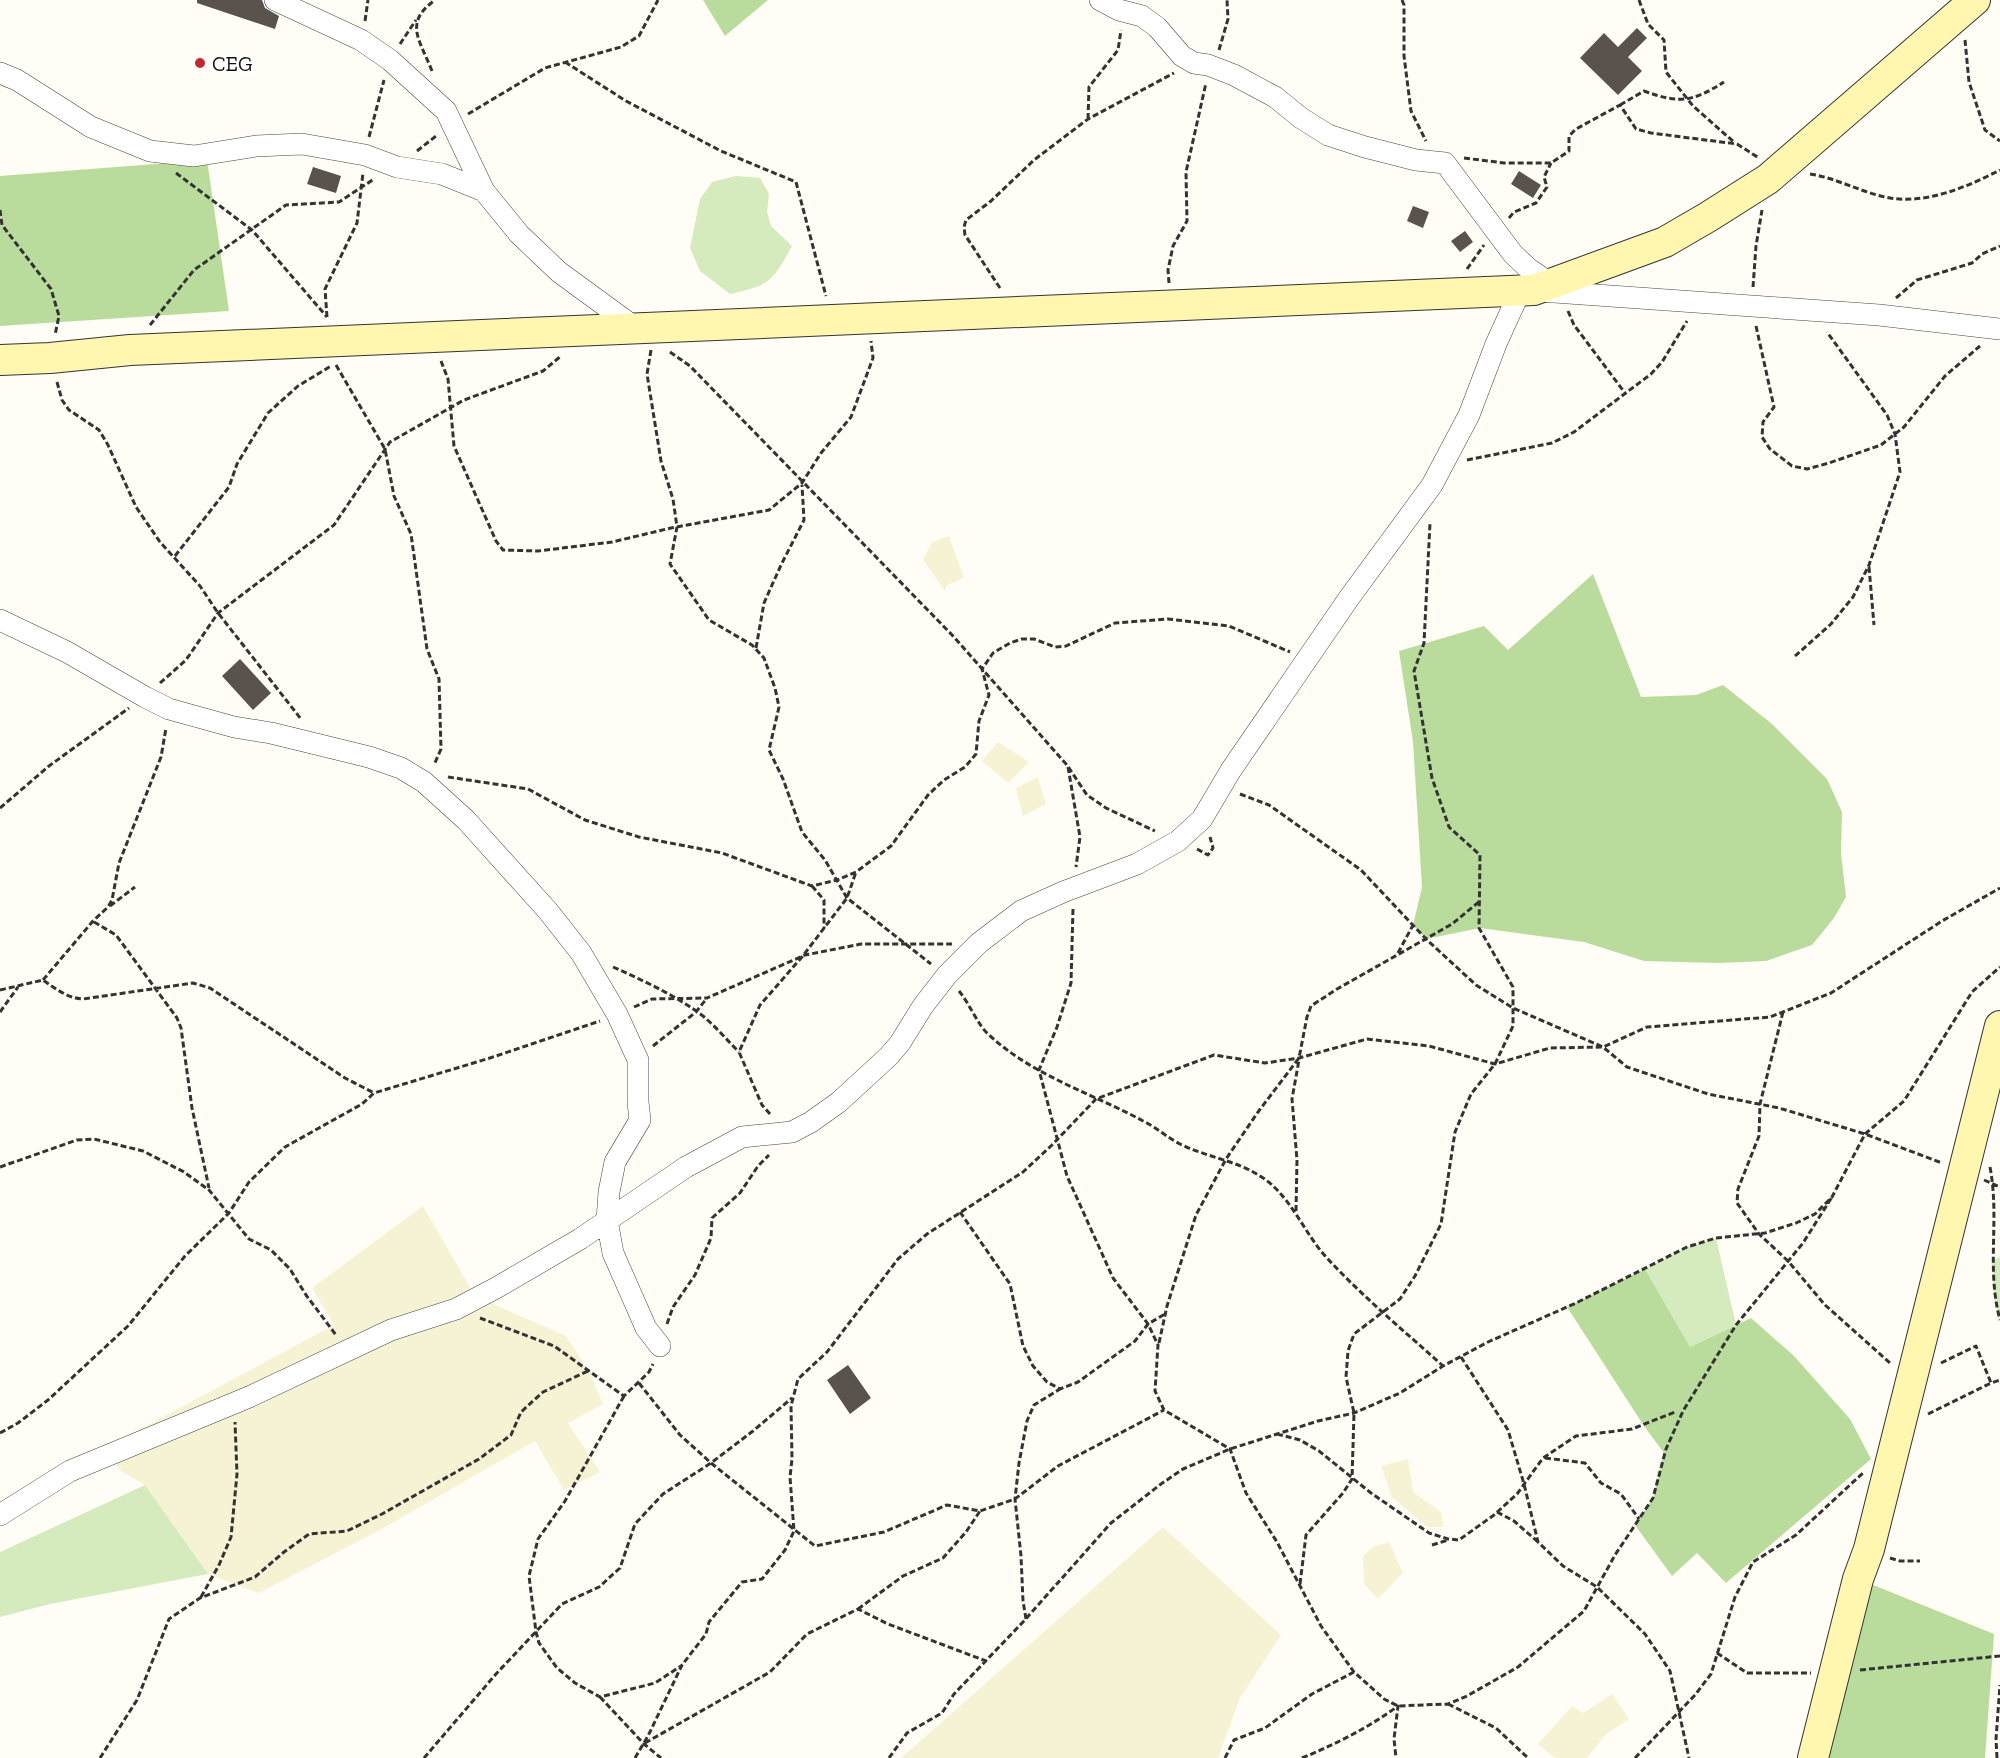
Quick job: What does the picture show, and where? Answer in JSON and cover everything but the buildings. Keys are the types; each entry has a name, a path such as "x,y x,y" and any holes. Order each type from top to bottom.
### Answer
{"street":[{"path":"275,0 361,40 390,60 446,111 484,191 519,234 558,272 645,334"},
{"path":"1100,0 1119,10 1142,16 1157,27 1182,56 1234,75 1275,97 1301,118 1328,135 1416,160 1445,163 1513,254 1529,268 1542,290"},
{"path":"0,1515 70,1472 235,1403 391,1330 456,1309 580,1239 686,1167 742,1137 792,1132 833,1107 889,1056 900,1043 923,1005 947,975 980,943 1021,911 1137,864 1178,841 1202,819 1221,787 1349,598 1432,485 1469,415 1496,344 1542,290 1665,242 1708,218 1773,174 1974,2"},
{"path":"0,72 17,80 91,127 150,151 194,156 256,146 302,144 364,155 397,167 442,174 484,191"},
{"path":"0,360 50,358 329,329 433,337 594,330 645,334 868,318 1542,290 1879,315 2000,329"},
{"path":"0,620 68,652 169,709 234,727 369,757 401,768 424,782 466,820 548,911 581,954 617,1014 638,1060 640,1120 615,1162 609,1192 607,1220 613,1253 646,1328 660,1346"},
{"path":"1813,1758 1911,1382 1976,1167 2000,1026"}],"path":[{"path":"329,329 325,289 357,223 364,155 390,60 421,10 435,0"},
{"path":"1016,312 970,246 965,235 966,220 991,201 1034,160 1088,119 1140,90 1201,64 1221,47 1228,19 1227,0"},
{"path":"1402,0 1404,5 1404,56 1412,111 1426,141 1445,163 1467,157 1504,163 1551,163 1569,151 1569,136 1576,129 1644,92 1664,98 1688,99 1702,96 1724,82"},
{"path":"1639,0 1648,24 1664,40 1666,72 1688,99 1773,174 1824,176 1889,198 1922,199 1977,182 2000,170"},
{"path":"1974,2 1965,39 1970,82 1985,130 2000,141"},
{"path":"1088,119 1089,87 1118,50 1122,29 1119,10"},
{"path":"416,20 416,29 446,111"},
{"path":"565,62 626,101 722,151 796,182 822,276 831,320"},
{"path":"1170,306 1168,270 1173,246 1187,221 1186,172 1207,80 1201,64"},
{"path":"1620,105 1636,129 1737,144"},
{"path":"150,151 178,175 252,230 329,329"},
{"path":"1773,174 1756,246 1752,306 1774,407 1763,422 1762,437 1770,449 1791,466 1808,469 1881,445 1904,427 1945,376 1981,344"},
{"path":"0,210 2,225 51,289 59,316 50,358 62,400 69,410 99,430 136,507 160,543 200,586 218,613 301,719"},
{"path":"1879,315 1917,280 1972,263 1982,254 2000,246"},
{"path":"1542,290 1574,325 1625,393"},
{"path":"1442,466 1552,443 1574,432 1651,374 1662,362 1698,303"},
{"path":"1795,656 1831,624 1853,597 1869,565 1900,472 1895,434 1887,415 1813,310"},
{"path":"433,337 448,379 454,446 496,541 503,550 538,551 600,543 769,510 802,483 821,453 851,417 873,358 868,318"},
{"path":"0,808 49,766 145,697 186,660 218,613 334,525 390,442 464,400 543,371 594,330"},
{"path":"645,334 690,366 982,669 1067,765 1087,795 1106,808 1178,841"},
{"path":"645,334 647,374 661,461 674,499 677,527 670,564 709,620 752,645 764,658 779,707 769,750 783,779 802,832 825,860 847,898 947,975 970,1005 985,1031 1021,1060 1146,1122 1180,1144 1226,1159 1262,1177 1296,1213 1324,1255 1358,1291 1443,1366"},
{"path":"175,557 229,487 237,464 268,413 298,386 335,363 385,449 394,496 411,534 427,649 439,679 441,749 433,767"},
{"path":"756,649 765,603 804,520 802,483"},
{"path":"1300,1586 1306,1535 1343,1493 1352,1479 1354,1413 1346,1377 1348,1351 1354,1334 1400,1299 1415,1276 1441,1224 1455,1132 1471,1094 1494,1064 1513,1026 1513,987 1479,928 1480,855 1449,827 1432,778 1414,671 1424,643 1430,520"},
{"path":"1869,565 1874,626"},
{"path":"812,886 837,880 856,872 891,846 928,795 944,780 965,767 976,754 979,721 989,695 982,669 993,653 1010,643 1022,639 1034,639 1055,647 1066,646 1115,623 1168,619 1229,626 1307,660"},
{"path":"108,907 112,900 119,863 161,758 169,709"},
{"path":"1067,765 1080,837 1073,888 1071,983 1039,1070 1067,1176 1113,1278 1148,1324 1158,1345"},
{"path":"438,777 528,789 585,820 639,837 722,854 812,886 824,900 824,928"},
{"path":"1221,787 1269,805 1361,870 1413,926 1476,985 1513,1008 1603,1047 1627,1067 1708,1094 1760,1104 1976,1167 1993,1184 1995,1240 1992,1261 1994,1297 2000,1320"},
{"path":"0,990 43,980 93,921 135,886"},
{"path":"635,1758 682,1665 706,1634 709,1622 742,1582 762,1579 785,1550 794,1531 790,1478 791,1406 798,1379 827,1352 898,1259 927,1234 1023,1172 1096,1099 1214,1055 1265,1063 1299,1058 1367,1039 1430,1047 1494,1064 1550,1048 1603,1047 1647,1026 1770,1017 1832,993 1942,921 2000,888"},
{"path":"1296,1213 1297,1160 1292,1099 1311,1006 1452,924 1480,901"},
{"path":"93,921 116,935 177,1018 181,1028 192,1108 209,1190"},
{"path":"1397,955 1413,926"},
{"path":"0,1433 18,1423 48,1400 128,1326 185,1256 229,1212 249,1182 285,1146 362,1104 375,1092 573,1032 652,999 707,998 805,955 861,944 980,943"},
{"path":"581,954 679,999 740,1052"},
{"path":"1299,1058 1226,1159 1196,1215 1165,1314 1158,1345 1155,1391 1164,1410 1230,1449 1246,1493 1276,1542 1321,1626 1354,1672 1384,1700 1398,1706 1448,1704 1467,1696 1518,1667 1584,1611 1653,1498 1666,1449 1683,1411 1736,1325 1803,1243 1832,1197 1865,1134 1904,1101 1972,992 2000,967"},
{"path":"43,980 59,992 75,999 155,990 193,983 210,988 345,1078 375,1092"},
{"path":"0,1012 18,987"},
{"path":"638,1060 696,1012 707,998"},
{"path":"1783,1012 1760,1104 1759,1136 1738,1188 1737,1203 1759,1234 1788,1262 1825,1305 1911,1382"},
{"path":"0,1167 77,1140 94,1139 143,1151 184,1172 209,1190 249,1239 271,1250 290,1269 333,1331 351,1348"},
{"path":"889,1758 907,1732 942,1713 954,1694 1026,1619 1117,1518 1183,1469 1230,1449 1318,1420 1354,1413 1400,1393 1488,1342 1576,1303 1687,1247 1716,1238 1759,1234 1796,1223 1815,1214 1832,1197"},
{"path":"960,1212 1010,1284 1023,1346 1033,1366 1047,1382 1060,1389"},
{"path":"1026,1619 1014,1498 1027,1421 1034,1405 1060,1389 1078,1382 1135,1341 1148,1324 1165,1314"},
{"path":"1941,1363 1976,1346 1991,1383"},
{"path":"1461,1357 1508,1430 1539,1543"},
{"path":"100,1758 137,1700 169,1619 200,1598 255,1577 309,1534 347,1532 479,1459 511,1435 521,1412 543,1392 588,1371"},
{"path":"1635,1758 1695,1695 1711,1674 1734,1597 1753,1562 1796,1535 1897,1436 2000,1380"},
{"path":"639,1383 680,1435 711,1463 815,1546 884,1532 947,1505 980,1511 1014,1498 1058,1466 1164,1410"},
{"path":"624,1396 570,1492 538,1539 530,1576 539,1643 557,1668 575,1683 600,1697 661,1758"},
{"path":"424,1758 496,1674 562,1604 599,1587 620,1568 635,1524 663,1494 711,1463 794,1397"},
{"path":"200,1598 219,1565 231,1537 237,1474 235,1403"},
{"path":"1277,1434 1300,1440 1319,1451 1352,1479 1429,1533 1459,1540 1517,1494 1544,1458 1576,1436 1632,1429 1676,1412"},
{"path":"1544,1458 1585,1463 1601,1483 1621,1494 1639,1519"},
{"path":"644,1743 770,1672 807,1634 858,1609 903,1576 943,1557 966,1532 980,1511"},
{"path":"1497,1512 1514,1521 1563,1566 1597,1587 1645,1634 1670,1671 1689,1758"},
{"path":"1432,1545 1448,1539"},
{"path":"1869,1549 1900,1561 1920,1562"},
{"path":"858,1609 888,1624 986,1661"},
{"path":"600,1697 655,1683 682,1665"},
{"path":"1225,1758 1234,1740 1265,1728 1312,1694 1354,1672"},
{"path":"1997,1758 2000,1685"},
{"path":"1448,1704 1496,1728 1528,1758"},
{"path":"1302,1758 1332,1745 1398,1706"},
{"path":"1396,1758 1394,1738 1398,1706"}],"shaded area":[{"path":"949,536 964,578 947,585 945,591 923,560 932,542"},
{"path":"998,742 1029,762 1008,783 982,761"},
{"path":"1038,777 1046,804 1023,816 1016,788"},
{"path":"423,1206 475,1296 566,1336 589,1371 603,1404 568,1423 600,1472 564,1490 535,1441 380,1530 259,1593 208,1574 145,1485 121,1471 105,1448 334,1325 312,1288"},
{"path":"1408,1459 1413,1492 1441,1512 1443,1527 1427,1527 1392,1497 1381,1466"},
{"path":"1163,1527 1281,1635 1240,1698 1218,1758 901,1758"},
{"path":"1389,1542 1403,1573 1378,1599 1364,1584 1363,1556 1373,1547"},
{"path":"1612,1694 1629,1719 1606,1734 1587,1758 1555,1758 1538,1744 1572,1706 1583,1713"}],"green space":[{"path":"703,0 768,0 725,36"},
{"path":"207,160 229,311 0,326 0,176"},
{"path":"736,176 760,178 769,194 767,212 771,226 792,246 780,267 762,285 730,294 700,271 690,248 700,199 712,182"},
{"path":"1593,574 1641,697 1696,695 1723,685 1772,724 1827,779 1842,812 1841,853 1846,897 1834,918 1812,945 1766,961 1718,963 1644,961 1584,942 1480,928 1426,939 1413,925 1422,887 1413,742 1399,651 1484,626 1508,650"},
{"path":"1716,1238 1736,1325 1690,1347 1645,1269 1687,1247"},
{"path":"2000,1257 2000,1319 1994,1297 1992,1261"},
{"path":"1645,1269 1690,1347 1751,1318 1794,1356 1850,1419 1871,1459 1726,1583 1697,1553 1672,1576 1635,1525 1653,1498 1664,1453 1567,1307"},
{"path":"145,1485 208,1574 50,1604 0,1617 0,1552"},
{"path":"1861,1580 1994,1634 1985,1758 1816,1758"}],"place":[{"name":"CEG","path":"200,63"}]}
